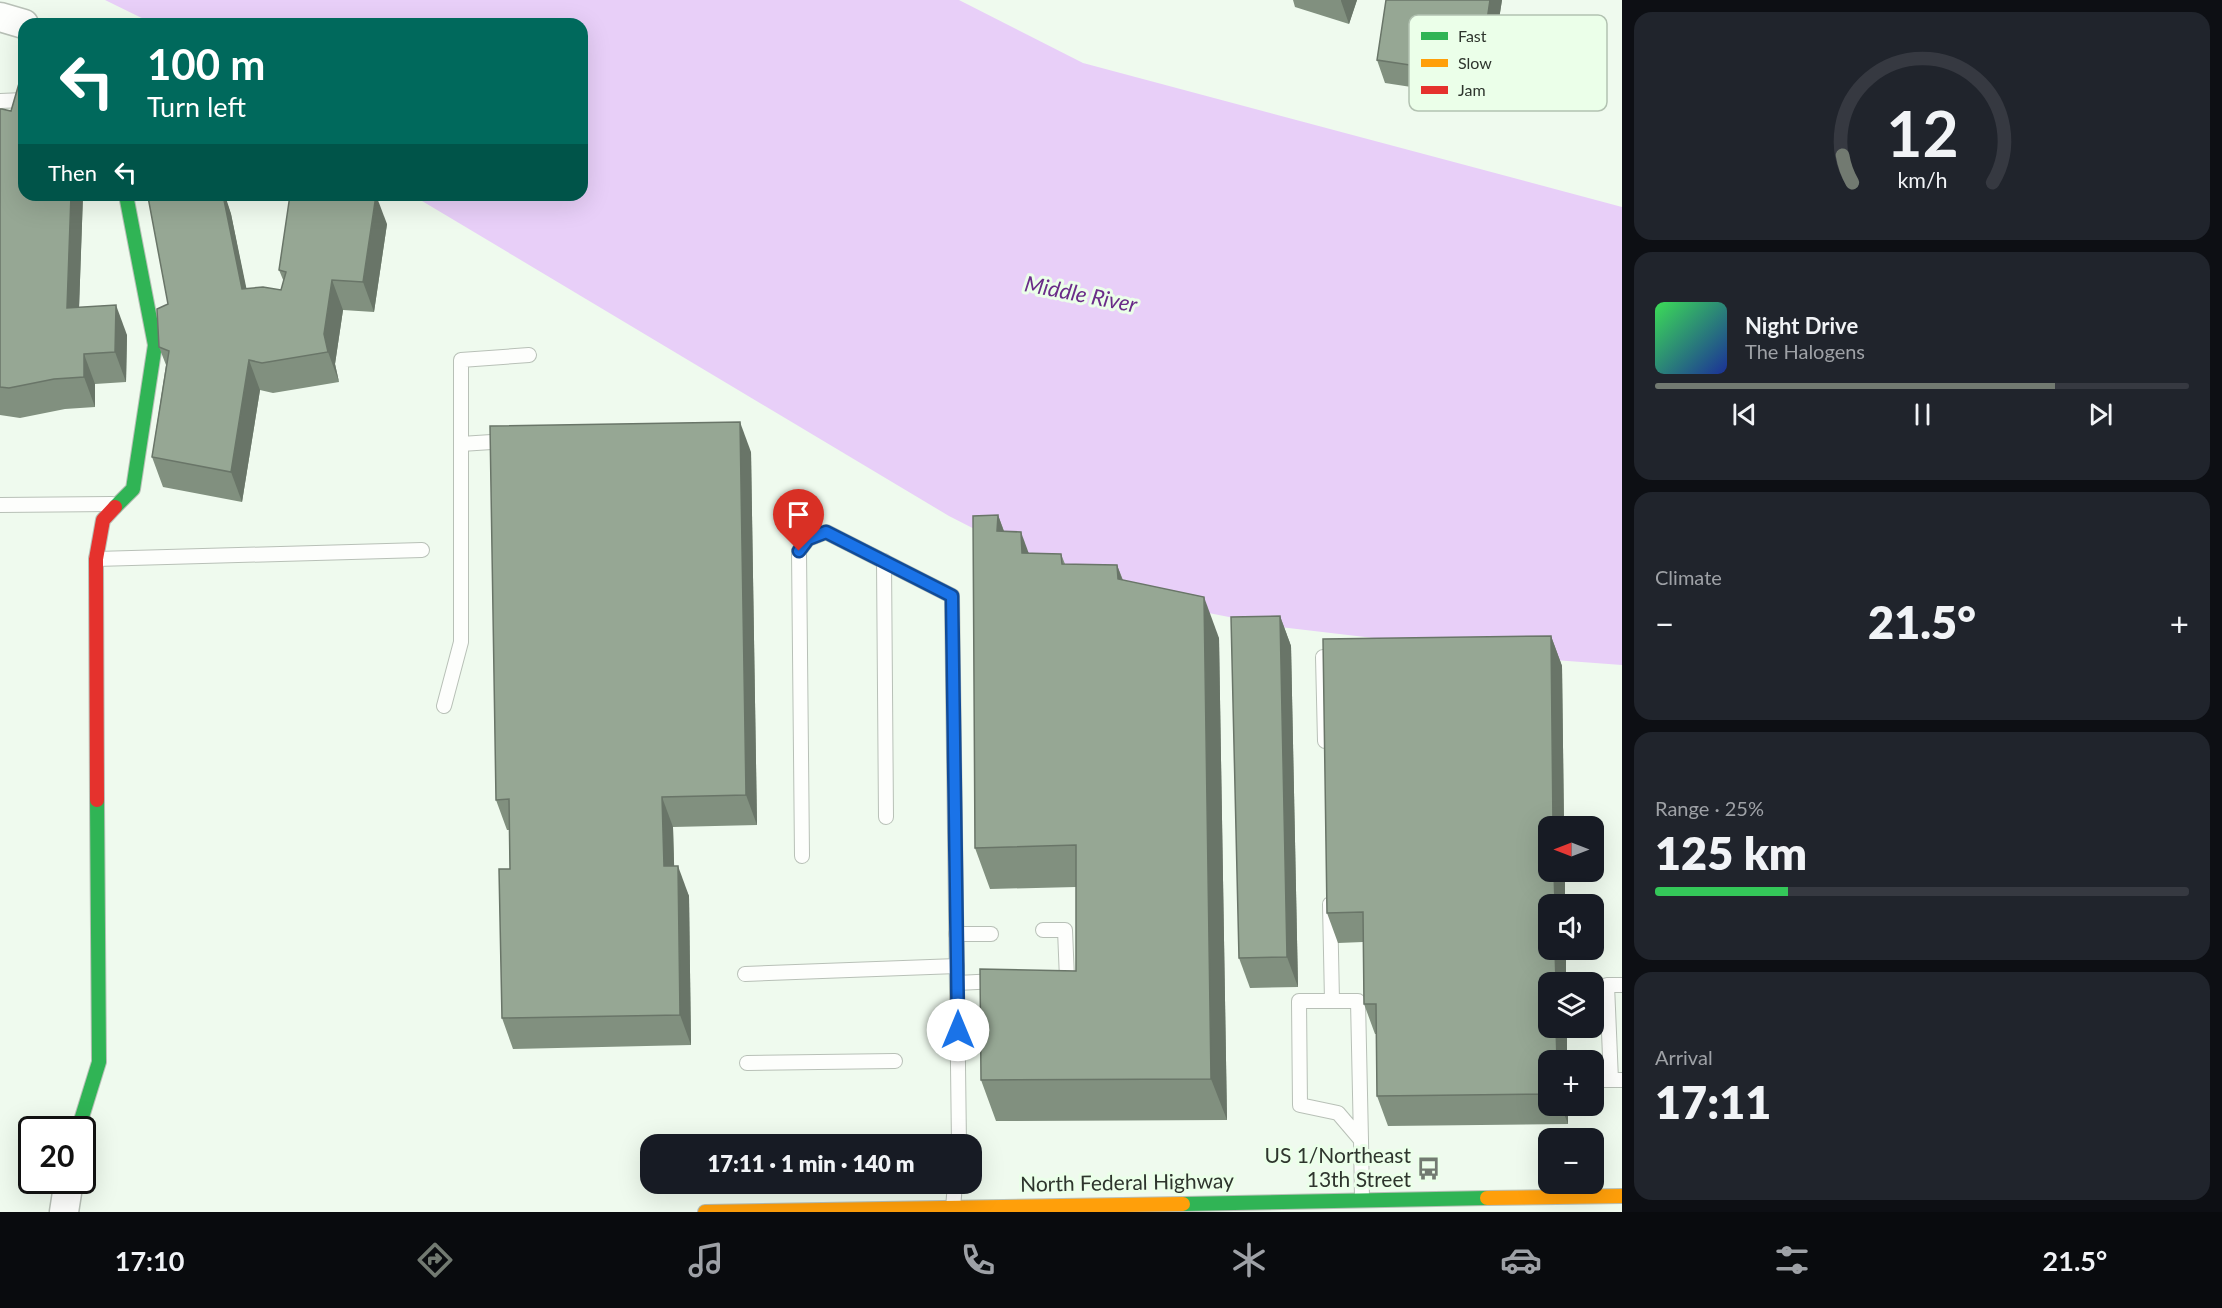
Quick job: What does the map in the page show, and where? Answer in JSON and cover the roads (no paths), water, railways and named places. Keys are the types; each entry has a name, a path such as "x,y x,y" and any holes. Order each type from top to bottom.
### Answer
{"street":[{"path":"0,16 18,22"},
{"path":"82,1116 99,1062 96,559 103,520 133,489 155,345 127,201"},
{"path":"64,1212 67,1194"},
{"name":"North Federal Highway","path":"705,1212 953,1210 1362,1199 1622,1196"}],"lane":[{"path":"0,101 18,100"},
{"path":"444,706 461,642 461,360 529,355"},
{"path":"461,444 519,440"},
{"path":"0,505 119,504"},
{"path":"802,856 799,551 808,539 826,532 952,596 959,1134"},
{"path":"96,559 422,550"},
{"path":"884,561 886,817"},
{"path":"1323,657 1325,752"},
{"path":"1329,894 1332,1001"},
{"path":"1043,930 1065,930 1066,940 1067,979 1045,979"},
{"path":"956,933 991,933"},
{"path":"745,974 957,966"},
{"path":"957,983 1012,981"},
{"path":"1616,1080 1608,985 1622,985"},
{"path":"1361,1140 1338,1113 1300,1105 1299,1001 1358,1001 1361,1140 1362,1199"},
{"path":"747,1063 895,1061"},
{"path":"953,1210 954,1194"}],"water":[{"name":"Middle River","path":"105,0 959,0 1083,63 1622,207 1622,665 1515,657 1467,649 1280,627 1153,602 1035,560 949,516 422,201 588,201 588,18 142,18"}],"place":[{"name":"US 1/Northeast 13th Street","path":"1429,1168"}]}
